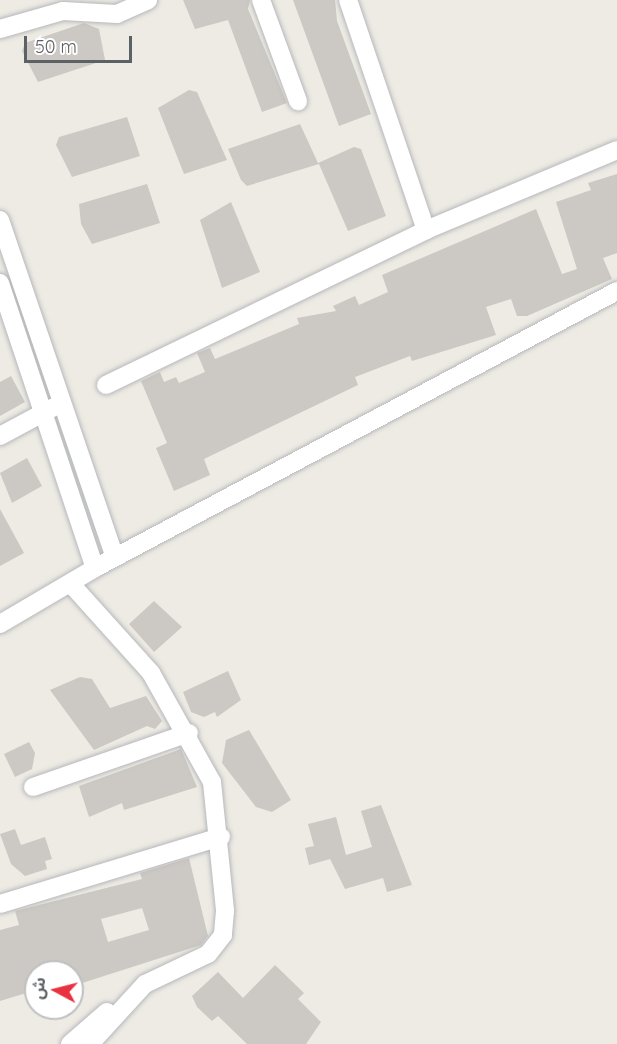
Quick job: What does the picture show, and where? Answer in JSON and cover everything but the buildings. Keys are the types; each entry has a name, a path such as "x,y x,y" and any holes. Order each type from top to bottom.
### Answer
{"street":[{"path":"0,29 63,11 117,14 148,0"},
{"path":"261,0 298,101"},
{"path":"348,0 426,230"},
{"path":"106,385 426,230 617,150"},
{"path":"0,220 115,557"},
{"path":"21,283 1,290 95,567"},
{"path":"0,624 71,584 95,567 617,291"},
{"path":"0,436 64,402"},
{"path":"70,1044 145,984 208,954 223,935 221,837 212,782 189,733 151,673 71,584"},
{"path":"33,787 189,733"},
{"path":"0,904 221,837"},
{"path":"90,1044 145,984"}]}
